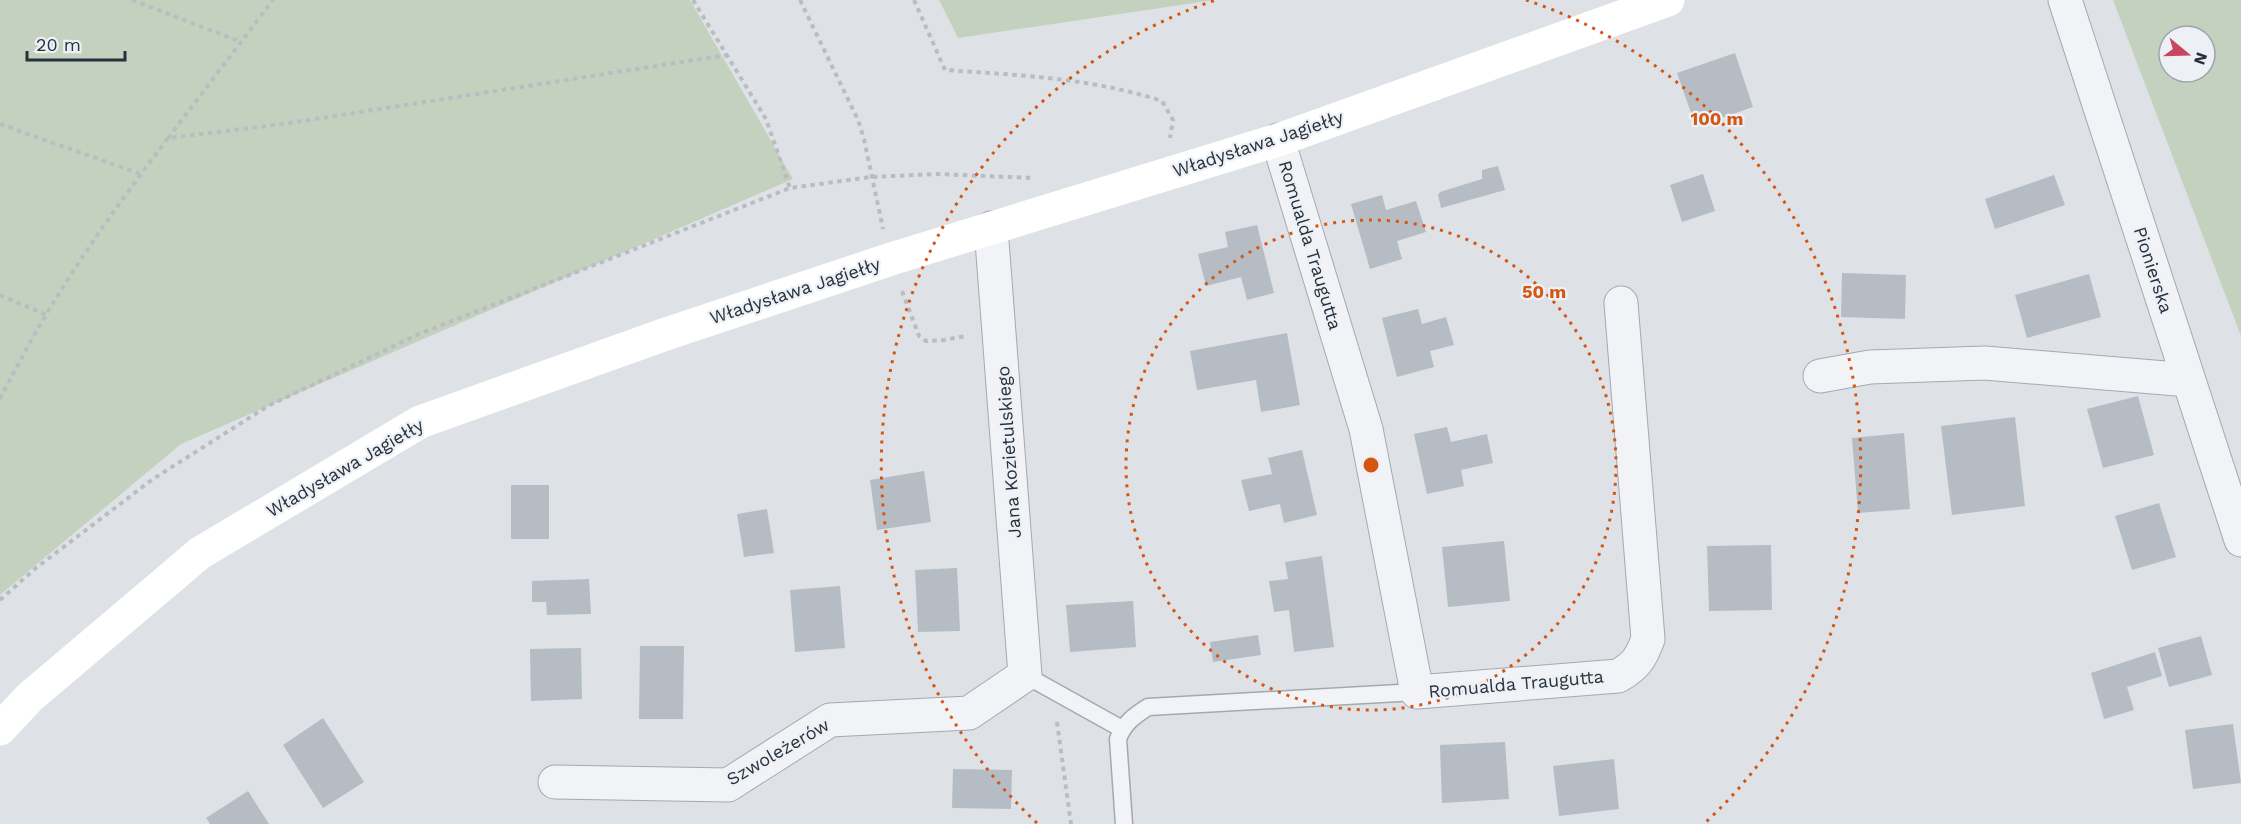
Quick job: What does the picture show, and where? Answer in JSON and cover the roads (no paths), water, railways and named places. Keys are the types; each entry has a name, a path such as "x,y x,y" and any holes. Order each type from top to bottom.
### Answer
{"main road":[{"name":"Władysława Jagiełły","path":"0,729 30,697 200,554 420,422 666,334 891,259 1278,140 1668,0"}],"street":[{"name":"Pionierska","path":"2065,0 2241,540"},
{"name":"Romualda Traugutta","path":"1278,140 1366,429 1417,692 1618,676 1631,669 1642,655 1647,639 1621,303"},
{"name":"Jana Kozietulskiego","path":"992,228 1026,675"},
{"path":"1820,376 1870,367 1985,363 2189,380"},
{"name":"Szwoleżerów","path":"555,782 728,785 830,720 969,713 1026,675"}],"lane":[{"path":"1026,675 1122,729"},
{"path":"1124,824 1118,739 1122,729 1134,716 1148,707 1417,692"}]}
